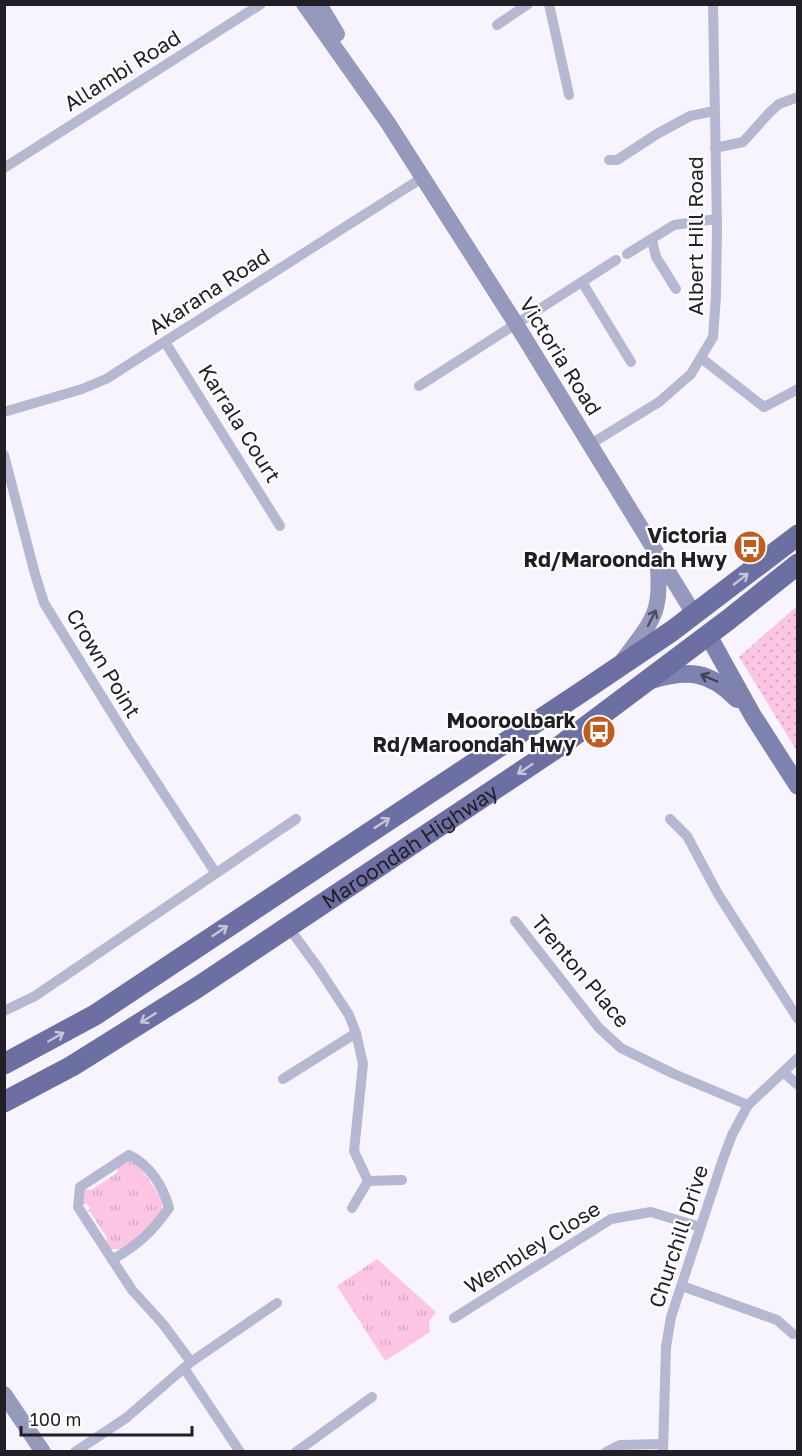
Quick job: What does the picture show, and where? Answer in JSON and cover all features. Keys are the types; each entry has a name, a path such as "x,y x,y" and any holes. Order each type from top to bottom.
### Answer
{"highway":[{"name":"Maroondah Highway","path":"4,1064 95,1015 619,666 694,614 798,535"},
{"name":"Maroondah Highway","path":"4,1102 72,1066 289,928 564,743 798,564"},
{"path":"694,614 708,635"}],"main road":[{"name":"Victoria Road","path":"304,4 388,123"},
{"name":"Victoria Road","path":"319,4 388,123 516,324 694,614"},
{"path":"619,666 651,622 657,608 659,578 656,551"},
{"path":"708,635 753,716 798,786"},
{"path":"646,682 671,674 702,675 722,684 753,716"},
{"path":"4,1394 43,1452"}],"street":[{"name":"Allambi Road","path":"4,168 261,4"},
{"path":"497,25 528,4"},
{"path":"549,4 569,95"},
{"name":"Albert Hill Road","path":"590,445 659,402 691,375 712,337 716,296 713,4"},
{"path":"715,148 743,142 779,104 798,97"},
{"path":"609,160 617,160 690,116 714,111"},
{"name":"Akarana Road","path":"4,412 98,383 422,178"},
{"path":"627,254 674,225 716,219"},
{"path":"652,240 656,257 676,289"},
{"path":"419,386 616,260"},
{"path":"582,282 631,362"},
{"name":"Karrala Court","path":"165,342 280,526"},
{"path":"701,358 764,407 798,389"},
{"name":"Crown Point","path":"4,455 44,603 128,739 215,872"},
{"path":"4,1011 35,996 296,819"},
{"path":"670,819 687,836 718,894 798,1019"},
{"name":"Trenton Place","path":"515,921 599,1029 621,1048 674,1074 748,1105"},
{"path":"289,928 349,1015 356,1033 363,1064 354,1151 368,1181"},
{"path":"283,1079 356,1033"},
{"name":"Churchill Drive","path":"663,1448 666,1347 671,1317 700,1227 732,1135 748,1105 798,1058"},
{"path":"783,1072 798,1085"},
{"path":"112,1260 132,1248 152,1231 169,1208 164,1191 141,1161 129,1155 80,1187 78,1207 112,1260 132,1290 163,1324 240,1452"},
{"path":"368,1181 402,1180"},
{"path":"352,1208 368,1181"},
{"name":"Wembley Close","path":"454,1318 611,1219 651,1212 700,1227"},
{"path":"682,1286 777,1320 793,1334"},
{"path":"75,1452 126,1418 188,1365 277,1303"},
{"path":"296,1452 372,1397"},
{"path":"606,1452 620,1445 663,1448"}],"green space":[{"path":"797,606 797,751 739,657"},
{"path":"129,1161 142,1170 156,1191 162,1204 162,1212 148,1231 120,1249 111,1249 105,1244 107,1238 90,1212 87,1212 90,1208 87,1204 80,1205 85,1189 91,1190 117,1173 118,1167"},
{"path":"377,1259 436,1312 429,1321 430,1332 385,1361 337,1286"}],"place":[{"name":"Victoria Rd/Maroondah Hwy","path":"750,547"},
{"name":"Mooroolbark Rd/Maroondah Hwy","path":"599,732"}]}
